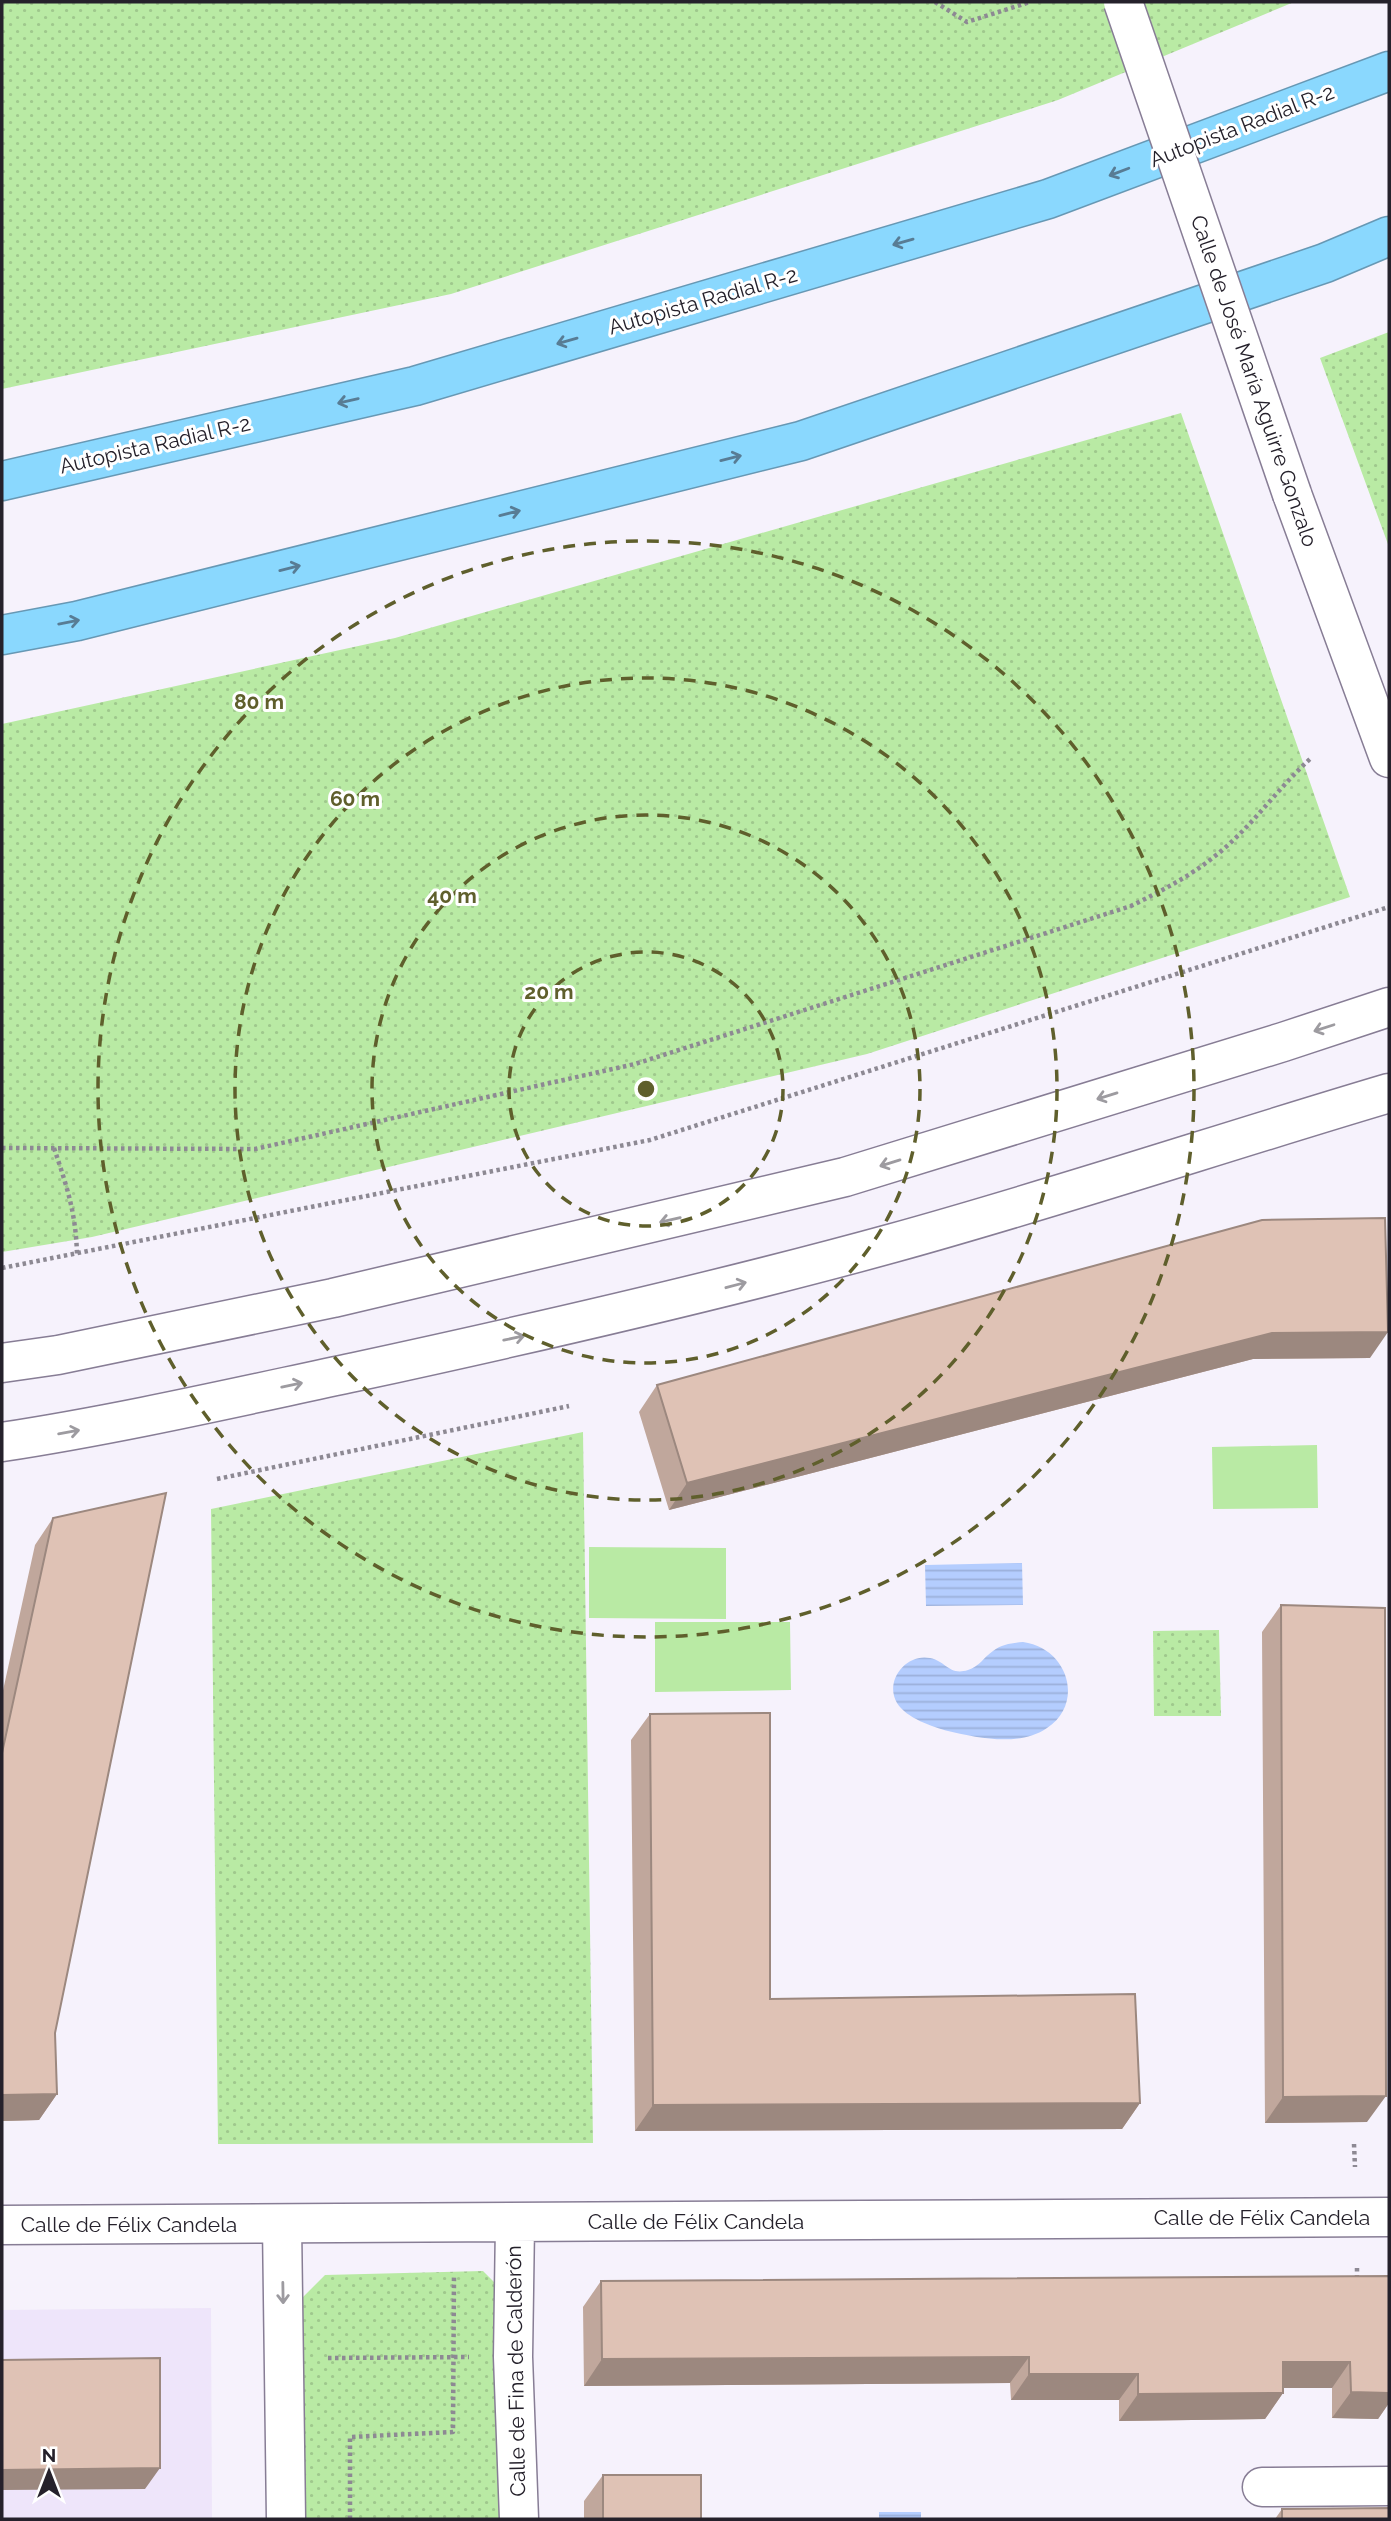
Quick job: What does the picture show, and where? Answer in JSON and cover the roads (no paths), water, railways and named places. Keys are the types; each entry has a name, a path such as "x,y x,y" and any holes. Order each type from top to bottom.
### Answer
{"highway":[{"name":"Autopista Radial R-2","path":"2,481 415,386 1048,199 1389,71"},
{"path":"2,635 77,621 801,441 1325,263 1389,236"}],"street":[{"name":"Calle de José María Aguirre Gonzalo","path":"1123,2 1292,494 1389,758"},
{"path":"2,1363 333,1298 845,1177 1389,1007"},
{"path":"2,1442 72,1431 276,1389 691,1297 896,1242 1389,1093"},
{"name":"Calle de Félix Candela","path":"2,2225 1389,2217"},
{"path":"282,2224 286,2519"},
{"name":"Calle de Fina de Calderón","path":"514,2224 513,2357 519,2519"},
{"path":"1262,2487 1389,2486"}],"water":[{"path":"1022,1563 1023,1605 926,1606 925,1565"},
{"path":"1023,1642 1039,1646 1051,1654 1066,1678 1068,1691 1066,1705 1059,1717 1036,1734 999,1739 960,1734 920,1721 897,1703 893,1686 895,1678 906,1664 913,1660 930,1658 952,1670 962,1671 975,1667 1000,1647"},
{"path":"879,2512 921,2512 921,2519 879,2519"}]}
